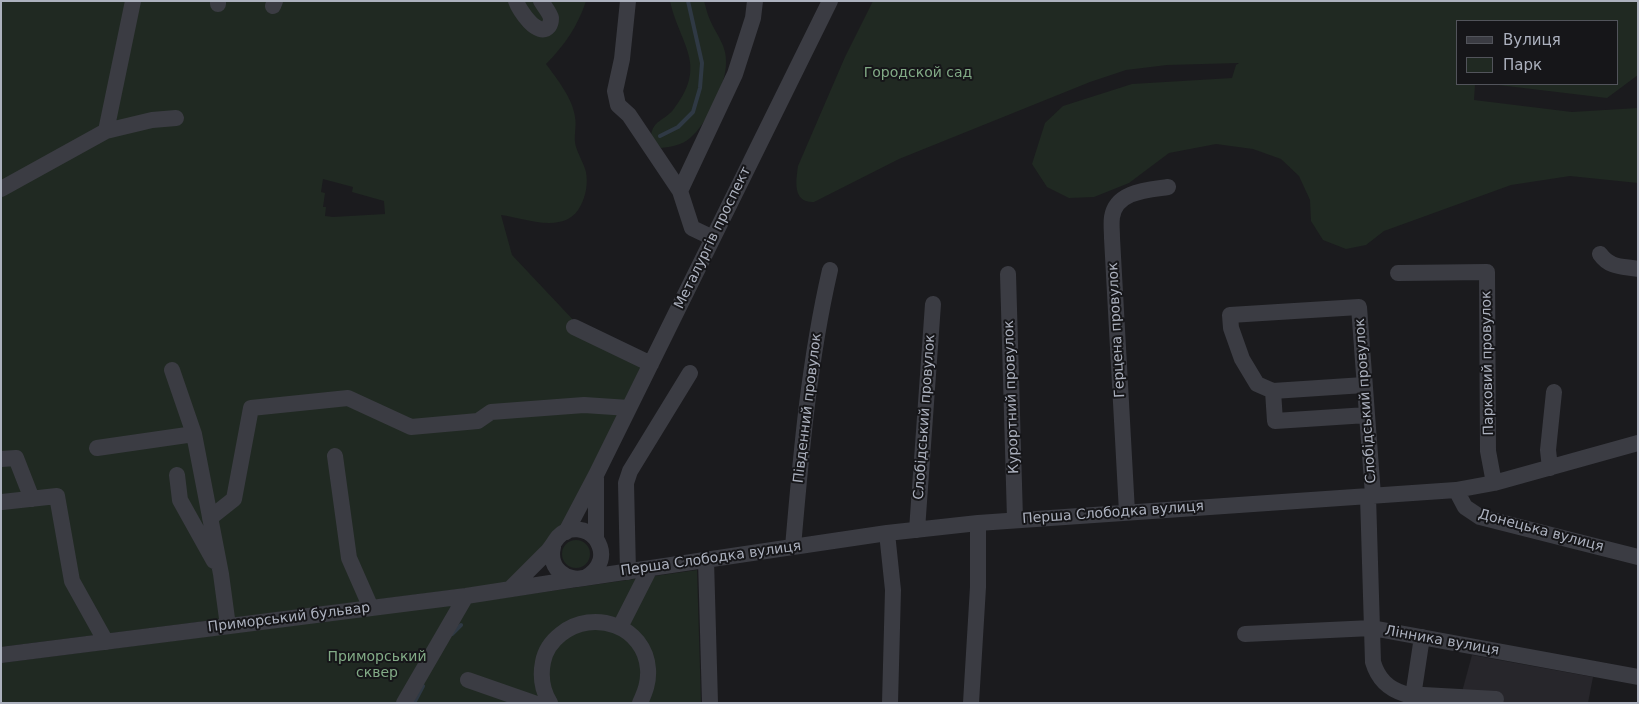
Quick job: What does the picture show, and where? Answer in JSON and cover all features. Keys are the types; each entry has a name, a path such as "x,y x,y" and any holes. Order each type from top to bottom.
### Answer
{"street":[{"path":"106,131 133,1"},
{"path":"516,1 529,21 543,29 550,25 551,17 541,1"},
{"path":"628,1 622,59 615,91 618,104 629,115 680,191 692,228 713,238"},
{"path":"680,191 735,74 753,18 755,1"},
{"name":"Металургів проспект","path":"566,532 830,1"},
{"path":"1,189 106,131 152,120 176,118"},
{"name":"Герцена провулок","path":"1127,512 1112,216 1119,202 1132,193 1168,187"},
{"path":"1600,254 1605,262 1614,266 1638,269"},
{"name":"Південний провулок","path":"793,547 802,441 818,320 830,270"},
{"name":"Парковий провулок","path":"1398,273 1487,272 1488,451 1494,483"},
{"name":"Курортний провулок","path":"1008,274 1015,519"},
{"name":"Слобідський провулок","path":"917,530 933,304"},
{"name":"Слобідський провулок","path":"1274,391 1257,384 1242,359 1231,328 1230,315 1359,307 1367,415 1372,628 1374,662 1377,674 1391,689 1412,699 1496,699"},
{"path":"574,327 651,364"},
{"path":"172,370 194,434 221,574 228,626"},
{"path":"624,572 626,483 630,471 690,373"},
{"path":"1364,385 1274,391 1275,421 1367,415"},
{"path":"1550,468 1548,450 1554,392"},
{"path":"210,518 234,499 251,408 348,398 411,427 478,422 491,412 584,405 629,408"},
{"path":"97,448 194,434"},
{"name":"Перша Слободка вулиця","path":"581,578 917,530 1015,519 1456,490 1494,483 1636,446"},
{"path":"335,456 350,558 371,608"},
{"path":"1,459 16,458 32,499"},
{"path":"177,475 180,500 221,574"},
{"path":"552,547 552,557 558,571 567,577 581,578 595,571 598,566 599,547 596,475"},
{"name":"Донецька вулиця","path":"1456,490 1465,506 1480,517 1638,557"},
{"path":"2,502 57,496 72,581 106,642"},
{"path":"971,703 978,587 978,523"},
{"path":"510,589 552,547 558,538 566,532 575,529 585,531 624,572"},
{"path":"888,534 893,590 890,703"},
{"path":"706,560 710,703"},
{"path":"620,627 650,568"},
{"name":"Приморський бульвар","path":"1,655 466,596 581,578"},
{"path":"404,703 466,596"},
{"path":"550,703 544,693 541,674 544,655 554,639 569,627 586,621 603,621 620,627 633,638 643,652 648,668 646,688 640,703"},
{"name":"Лінника вулиця","path":"1245,634 1372,628 1638,677"},
{"path":"1412,699 1422,637"},
{"path":"468,680 534,703"}],"shaded area":[{"path":"1472,655 1593,677 1588,703 1459,703"}],"green space":[{"path":"1,1 586,1 570,35 546,64 564,89 574,110 575,143 587,176 583,201 574,214 566,220 555,223 544,223 501,215 512,255 577,324 648,358 562,527 508,583 1,647","holes":["323,179 353,187 352,192 384,201 385,214 325,216 326,207 323,207 325,193 321,192"]},
{"path":"670,1 704,1 709,18 725,51 726,63 719,93 703,123 684,142 661,148 651,136 652,131 656,124 670,114 684,94 691,67 689,55 674,17"},
{"name":"Городской сад","path":"873,1 1638,1 1638,75 1607,98 1498,85 1619,85 1619,20 1456,20 1456,85 1475,85 1474,100 1572,112 1638,108 1638,183 1570,176 1511,185 1384,231 1366,245 1346,249 1323,240 1311,221 1310,200 1299,176 1281,159 1253,149 1216,144 1169,153 1129,183 1094,197 1069,198 1047,187 1032,164 1045,123 1063,106 1132,84 1232,78 1236,65 1239,63 1167,65 1126,70 1090,82 899,159 814,202 807,201 802,199 797,190 798,166 845,57"},
{"path":"576,540 586,544 590,554 586,564 576,568 566,564 562,554 566,544"},
{"name":"Приморський сквер","path":"697,570 701,703 1,703 1,663 467,603"}],"waterway":[{"path":"660,136 678,127 693,112 700,88 702,63 688,1"},
{"path":"452,634 461,625"},
{"path":"414,703 423,686"}]}
